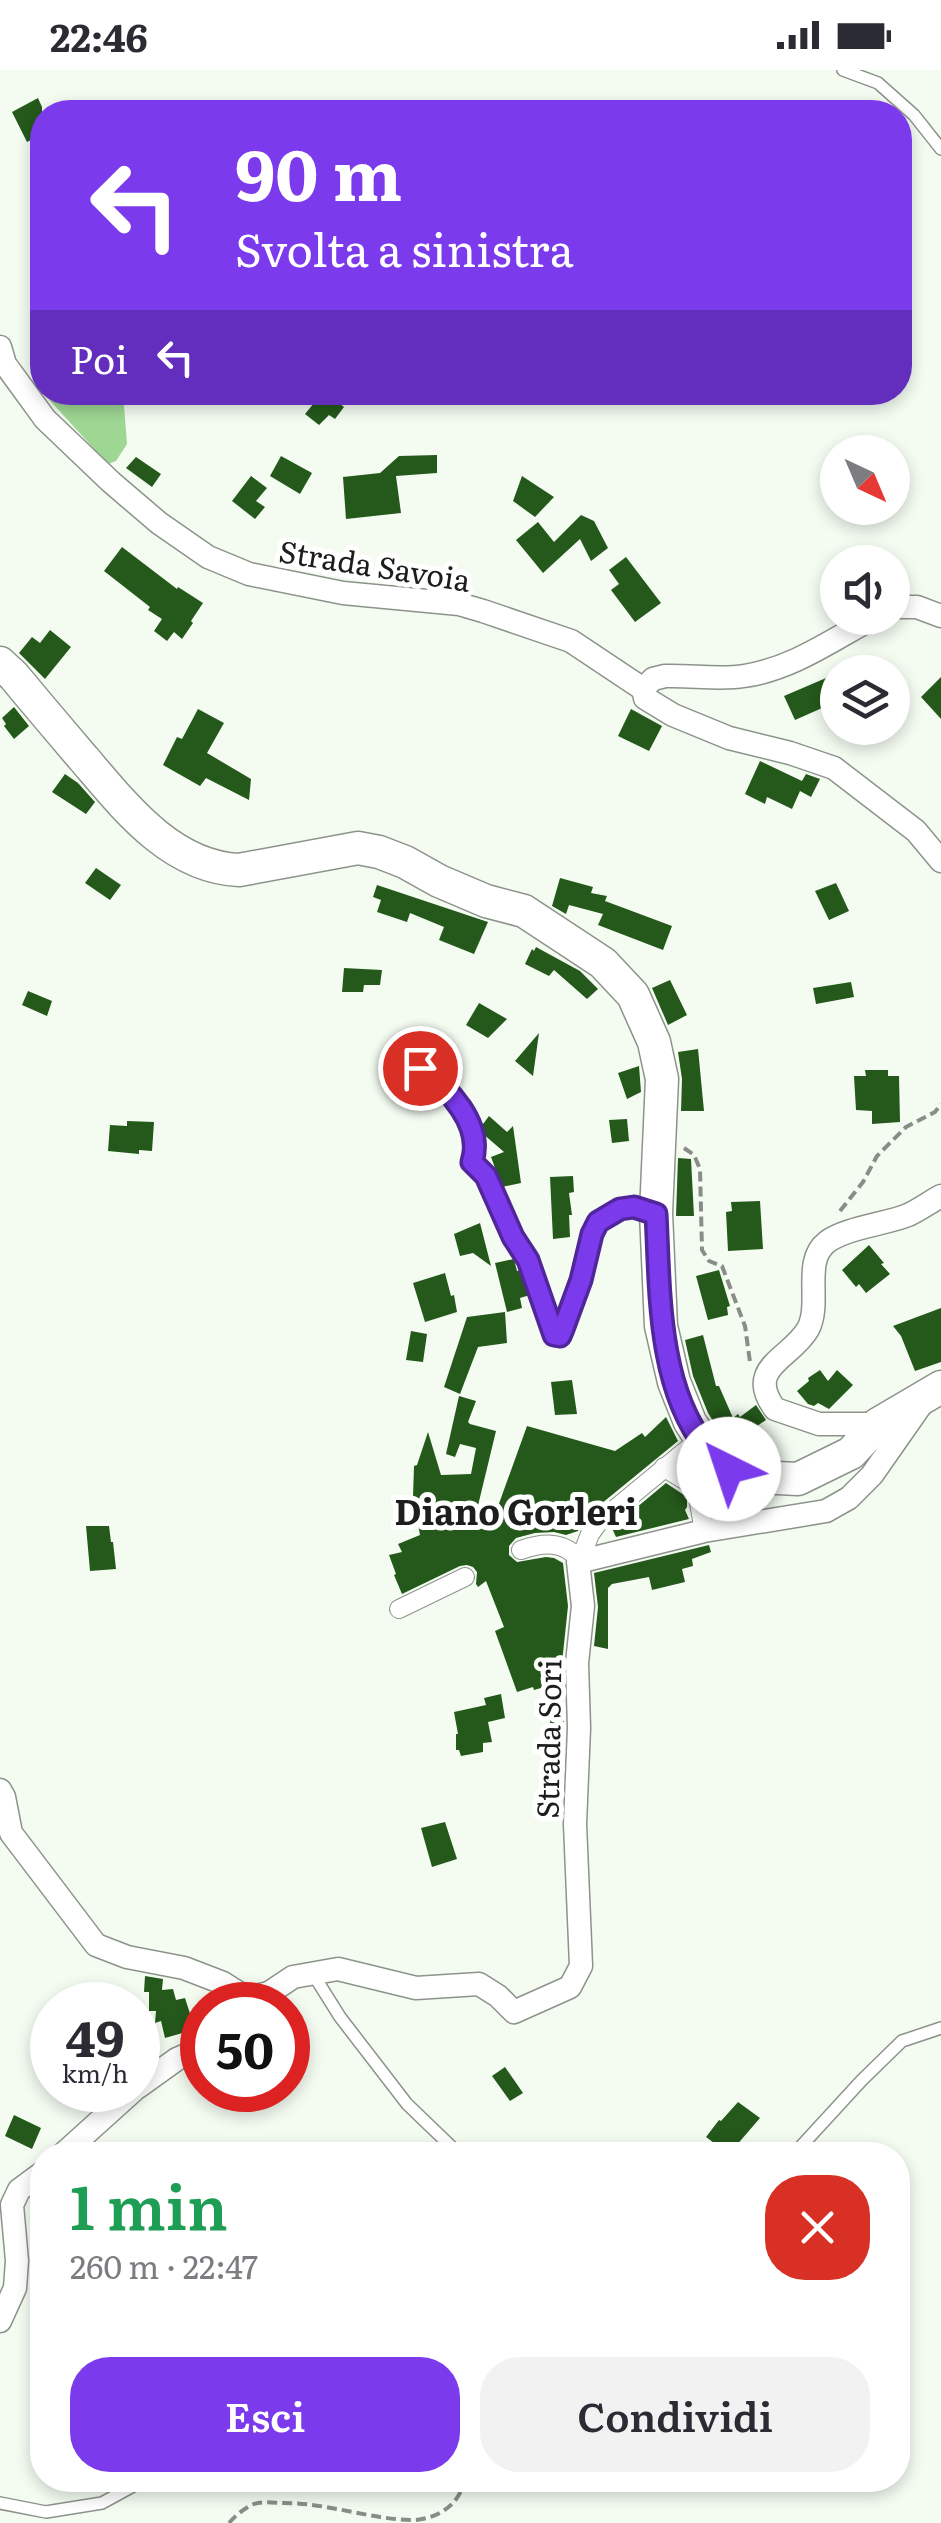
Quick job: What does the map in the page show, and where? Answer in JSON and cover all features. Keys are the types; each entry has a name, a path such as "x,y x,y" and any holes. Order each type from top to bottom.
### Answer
{"main road":[{"path":"0,663 120,802 154,835 192,858 238,870 358,848 378,852 486,902 524,912 602,963 633,995 654,1042 662,1079 656,1214 661,1326 674,1382 690,1422 707,1448 729,1469 757,1477 798,1479 851,1453 878,1424 935,1390"}],"street":[{"name":"Strada Savoia","path":"0,347 4,364 30,399"},
{"name":"Strada Savoia","path":"35,405 111,482 159,523 208,557 249,574 342,592 460,604 571,641 643,690 645,698 674,714 729,738 834,768 916,831 941,861"},
{"path":"910,607 941,616"},
{"path":"643,690 654,679 665,676 744,676 786,664 844,635"},
{"path":"916,831 932,826 941,833"},
{"path":"878,1424 819,1424 775,1410 766,1392 765,1378 770,1366 808,1329 815,1306 815,1263 824,1243 910,1214 941,1196"},
{"path":"580,1560 704,1531 826,1511 850,1498 872,1475 935,1390"},
{"path":"580,1560 593,1529 694,1442 707,1448"},
{"path":"664,1467 700,1492 704,1531"},
{"path":"522,1550 536,1545 558,1546 570,1549 580,1560"},
{"name":"Strada Sori","path":"287,1982 338,1970 416,1988 478,1984 514,2012 570,1988 582,1966 575,1824 577,1662 583,1606 577,1564 580,1560"},
{"path":"399,1609 465,1578"},
{"path":"0,1790 12,1833 96,1945 127,1957 184,1968 219,1982"},
{"path":"77,2142 110,2112"},
{"path":"0,2322 15,2288 18,2261 12,2205 19,2190 30,2181"}],"lane":[{"path":"843,70 878,83 897,100"},
{"path":"912,113 941,148"},
{"path":"403,1054 446,1088 460,1108 476,1144 472,1162 486,1176 513,1237 528,1260 554,1335 560,1336 563,1329 598,1222 620,1209 634,1207 656,1214"},
{"path":"313,1974 340,2017 407,2104 446,2142"},
{"path":"804,2142 902,2041 941,2028"},
{"path":"0,2503 46,2512 102,2503 122,2492"}],"path":[{"path":"836,1237 830,1232 833,1220 863,1182 876,1156 906,1127 935,1112 941,1104"},
{"path":"660,1130 694,1155 700,1169 702,1250 710,1261 722,1266 745,1326 753,1374 765,1378"},
{"path":"229,2523 256,2503 310,2503 416,2520 435,2516 461,2492"}],"green space":[{"path":"54,405 124,405 127,444 116,461 108,464"}],"building":[{"path":"30,102 30,140 27,142 12,112"},
{"path":"312,405 344,407 335,419 329,415 319,425 305,414"},
{"path":"437,455 437,473 396,476 401,513 346,519 343,477 380,473 399,456"},
{"path":"281,456 312,473 300,494 270,476"},
{"path":"136,457 161,474 152,487 126,468"},
{"path":"251,476 267,488 256,501 265,507 255,519 232,501"},
{"path":"522,476 554,497 535,517 513,501"},
{"path":"581,515 594,521 608,548 591,561 580,539 543,573 516,540 538,522 554,542"},
{"path":"122,547 177,589 203,603 182,639 174,632 167,641 154,631 162,619 104,571"},
{"path":"626,557 661,603 635,622 611,590 619,584 609,570"},
{"path":"50,630 71,647 45,679 19,653 32,637 40,643"},
{"path":"941,677 941,719 921,697"},
{"path":"820,681 820,709 795,720 784,696"},
{"path":"14,707 29,726 14,739 2,718"},
{"path":"198,709 224,723 207,753 251,779 249,800 206,778 200,786 163,765"},
{"path":"631,709 662,726 649,751 618,736"},
{"path":"760,761 802,781 806,774 820,779 811,797 800,791 792,809 767,797 765,804 745,794"},
{"path":"65,774 95,802 86,814 52,792"},
{"path":"96,868 121,885 110,900 85,883"},
{"path":"560,878 593,887 591,893 607,896 605,901 672,926 663,950 598,925 603,914 569,905 566,914 552,906"},
{"path":"836,883 849,911 829,920 815,891"},
{"path":"377,885 488,922 474,954 439,940 444,927 410,913 407,922 377,912 381,900 373,897"},
{"path":"536,947 580,971 598,989 587,999 554,970 549,976 525,964"},
{"path":"344,968 382,970 380,985 364,985 363,992 342,992"},
{"path":"670,980 687,1015 668,1025 652,988"},
{"path":"851,982 854,997 816,1004 813,988"},
{"path":"28,991 52,1001 47,1016 22,1005"},
{"path":"479,1003 507,1019 488,1038 466,1025"},
{"path":"539,1033 533,1076 515,1061"},
{"path":"698,1049 704,1111 681,1111 678,1052"},
{"path":"639,1066 641,1092 627,1099 618,1073"},
{"path":"865,1070 888,1070 888,1076 899,1076 900,1122 872,1124 872,1111 856,1110 854,1076 866,1076"},
{"path":"489,1116 507,1132 513,1126 521,1183 502,1187 491,1157 504,1152 480,1128"},
{"path":"627,1119 629,1141 612,1143 609,1120"},
{"path":"127,1121 154,1122 152,1151 108,1151 110,1125 127,1126"},
{"path":"678,1158 691,1159 694,1216 676,1216"},
{"path":"573,1176 574,1192 569,1193 570,1237 553,1239 550,1177"},
{"path":"760,1201 763,1249 728,1251 726,1212 732,1211 731,1202"},
{"path":"480,1223 491,1266 473,1253 460,1256 454,1234"},
{"path":"869,1245 890,1274 866,1293 842,1270"},
{"path":"514,1259 530,1295 520,1298 522,1308 507,1312 495,1263"},
{"path":"719,1270 730,1306 728,1315 708,1320 696,1276"},
{"path":"445,1273 457,1312 425,1322 413,1283"},
{"path":"941,1308 941,1362 915,1371 893,1326"},
{"path":"505,1312 507,1343 478,1347 460,1394 444,1387 467,1317"},
{"path":"411,1331 427,1334 423,1362 406,1360"},
{"path":"703,1335 716,1386 733,1418 756,1405 766,1420 744,1435 751,1443 740,1451 722,1435 708,1413 693,1376 685,1340"},
{"path":"820,1370 828,1381 837,1370 853,1385 829,1409 818,1403 808,1404 797,1391"},
{"path":"572,1380 577,1414 555,1415 551,1382"},
{"path":"459,1396 476,1401 470,1424 496,1431 475,1518 492,1523 527,1426 615,1451 642,1433 645,1437 666,1417 678,1441 590,1513 578,1531 566,1535 535,1533 516,1538 509,1546 509,1555 517,1562 546,1557 563,1563 568,1606 562,1663 564,1736 552,1738 541,1688 517,1692 495,1631 504,1627 486,1581 478,1587 476,1584 477,1572 473,1567 460,1566 402,1594 394,1575 389,1555 402,1552 398,1544 420,1535 413,1497 414,1466 428,1432 441,1475 471,1474 476,1448 460,1444 455,1457 446,1454"},
{"path":"692,1461 716,1484 740,1493 738,1503 712,1499 709,1483 686,1466"},
{"path":"666,1483 687,1497 685,1510 689,1519 616,1537 612,1528"},
{"path":"86,1526 109,1526 116,1569 90,1571"},
{"path":"709,1545 711,1552 692,1559 693,1566 682,1569 685,1582 652,1590 649,1577 612,1584 608,1588 608,1649 594,1646 598,1607 594,1573"},
{"path":"501,1694 505,1718 488,1722 492,1742 483,1743 483,1752 461,1756 456,1750 454,1712 486,1705 484,1698"},
{"path":"445,1822 457,1859 432,1867 421,1828"},
{"path":"145,1976 163,1979 162,1990 173,1989 176,2000 180,1999 180,2034 165,2038 160,2021 160,1982 145,1982"},
{"path":"505,2067 523,2093 510,2101 492,2076"},
{"path":"738,2102 760,2118 739,2142 713,2142 706,2137"},
{"path":"14,2115 41,2128 30,2148 5,2136"}],"district":[{"name":"Diano Gorleri","path":"516,1510"}],"route":[{"path":"420,1068 446,1088 460,1108 476,1144 472,1162 486,1176 513,1237 528,1260 554,1335 560,1336 563,1329 598,1222 620,1209 634,1207 656,1214 661,1326 674,1382 690,1422 707,1448 729,1469"}]}
